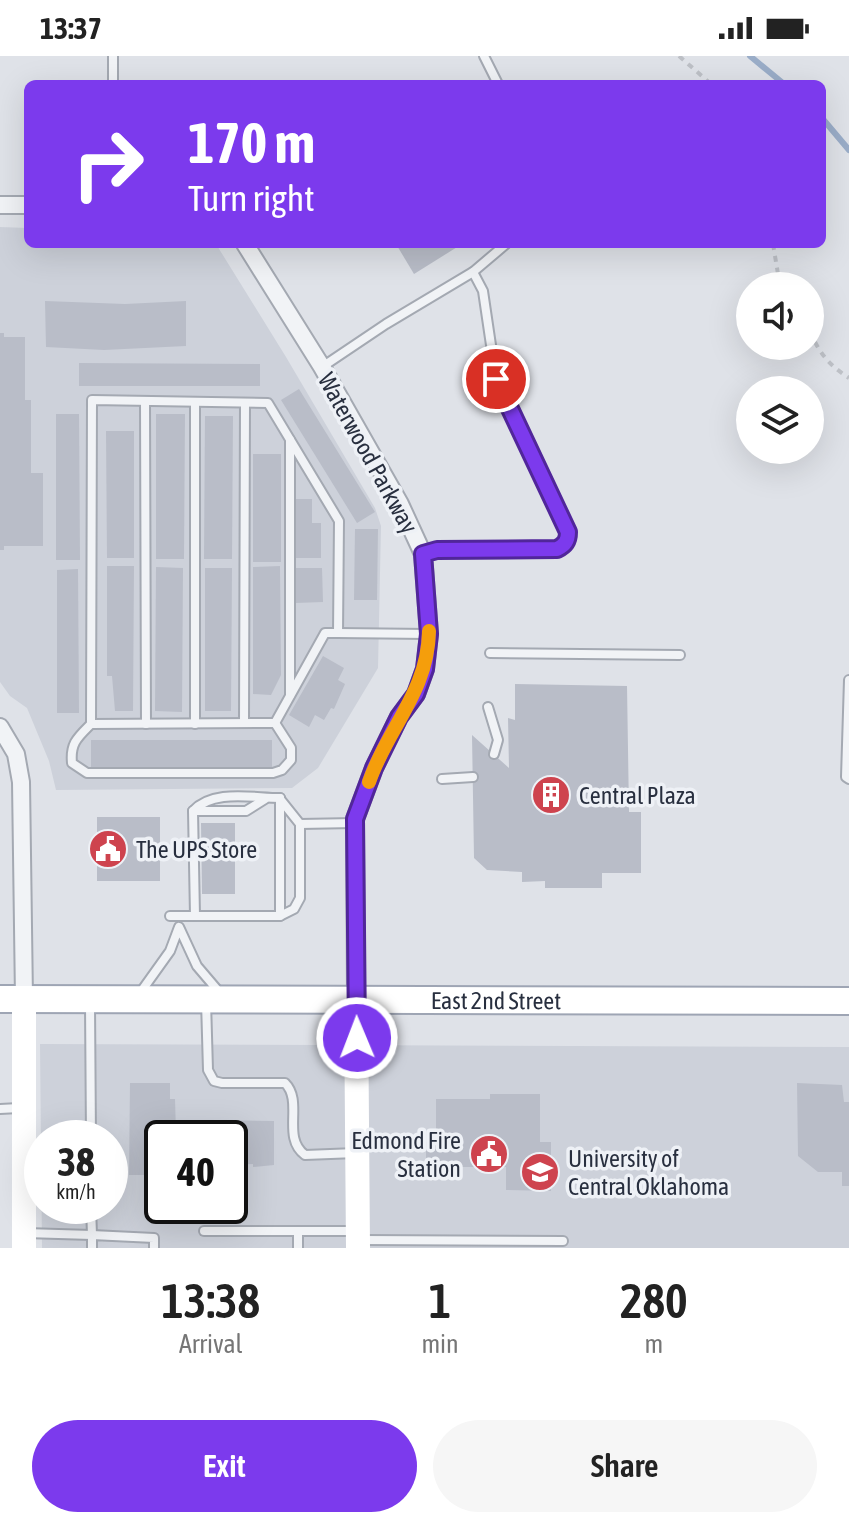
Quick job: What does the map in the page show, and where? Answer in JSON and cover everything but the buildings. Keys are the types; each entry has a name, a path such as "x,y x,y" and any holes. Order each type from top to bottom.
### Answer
{"main road":[{"name":"East 2nd Street","path":"12,999 849,1001"}],"street":[{"path":"0,205 24,205"},
{"name":"Waterwood Parkway","path":"248,248 322,367 400,504 423,554 429,634 425,669 416,694 399,717 374,768 355,823 356,1001"},
{"path":"0,727 16,754 21,782 12,999 12,1108 24,1240"},
{"path":"356,1001 358,1240"}],"lane":[{"path":"113,56 113,80"},
{"path":"484,56 496,80"},
{"path":"322,367 473,272 501,248"},
{"path":"423,554 437,550 557,549 564,546 568,539 568,532 496,379 483,291 473,272"},
{"path":"91,724 92,400 268,403 339,521 338,633"},
{"path":"145,401 146,724"},
{"path":"195,402 195,724"},
{"path":"244,723 245,403"},
{"path":"290,439 290,695"},
{"path":"275,723 325,633 429,634"},
{"path":"490,653 680,655"},
{"path":"849,680 846,777 849,779"},
{"path":"488,707 498,740 494,754"},
{"path":"275,723 291,748 291,760 282,770 273,773 87,773 72,763 70,751 73,741 91,724 275,723"},
{"path":"442,779 473,777"},
{"path":"195,916 193,811 211,797 280,798"},
{"path":"193,811 246,811 266,798"},
{"path":"280,798 300,824 300,898 294,909 280,916 175,916 216,1000 208,1070 214,1081 222,1083 285,1083 291,1092 293,1139 305,1155 357,1153"},
{"path":"280,798 280,916"},
{"path":"300,824 355,823"},
{"path":"136,999 170,951 179,927"},
{"path":"90,999 91,1120"},
{"path":"92,1224 92,1248"},
{"path":"204,1231 298,1231 358,1240 563,1241"},
{"path":"298,1231 298,1248"},
{"path":"24,1240 92,1235 154,1238 154,1248"}],"path":[{"path":"679,56 706,80"},
{"path":"774,248 778,272"},
{"path":"824,358 849,378"}],"shaded area":[{"path":"0,227 24,228 24,248 218,248 375,508 381,526 378,668 318,768 292,788 56,790 49,761 27,708 10,696 0,682"},
{"name":"University of Central Oklahoma","path":"40,1044 849,1047 849,1248 42,1248 42,1224 128,1224 128,1120 41,1120"}],"waterway":[{"path":"750,56 779,80"},
{"path":"826,123 849,150"}],"slow traffic":[{"path":"369,782 399,717 416,694 425,669 429,631"}],"place":[{"name":"Central Plaza","path":"551,795"},
{"name":"The UPS Store","path":"108,849"},
{"name":"Edmond Fire Station","path":"489,1154"},
{"name":"University of Central Oklahoma","path":"540,1172"}],"route":[{"path":"357,1038 355,819 374,768 399,717 416,694 425,669 429,634 423,554 437,550 557,549 564,546 568,539 568,532 496,379"}]}
